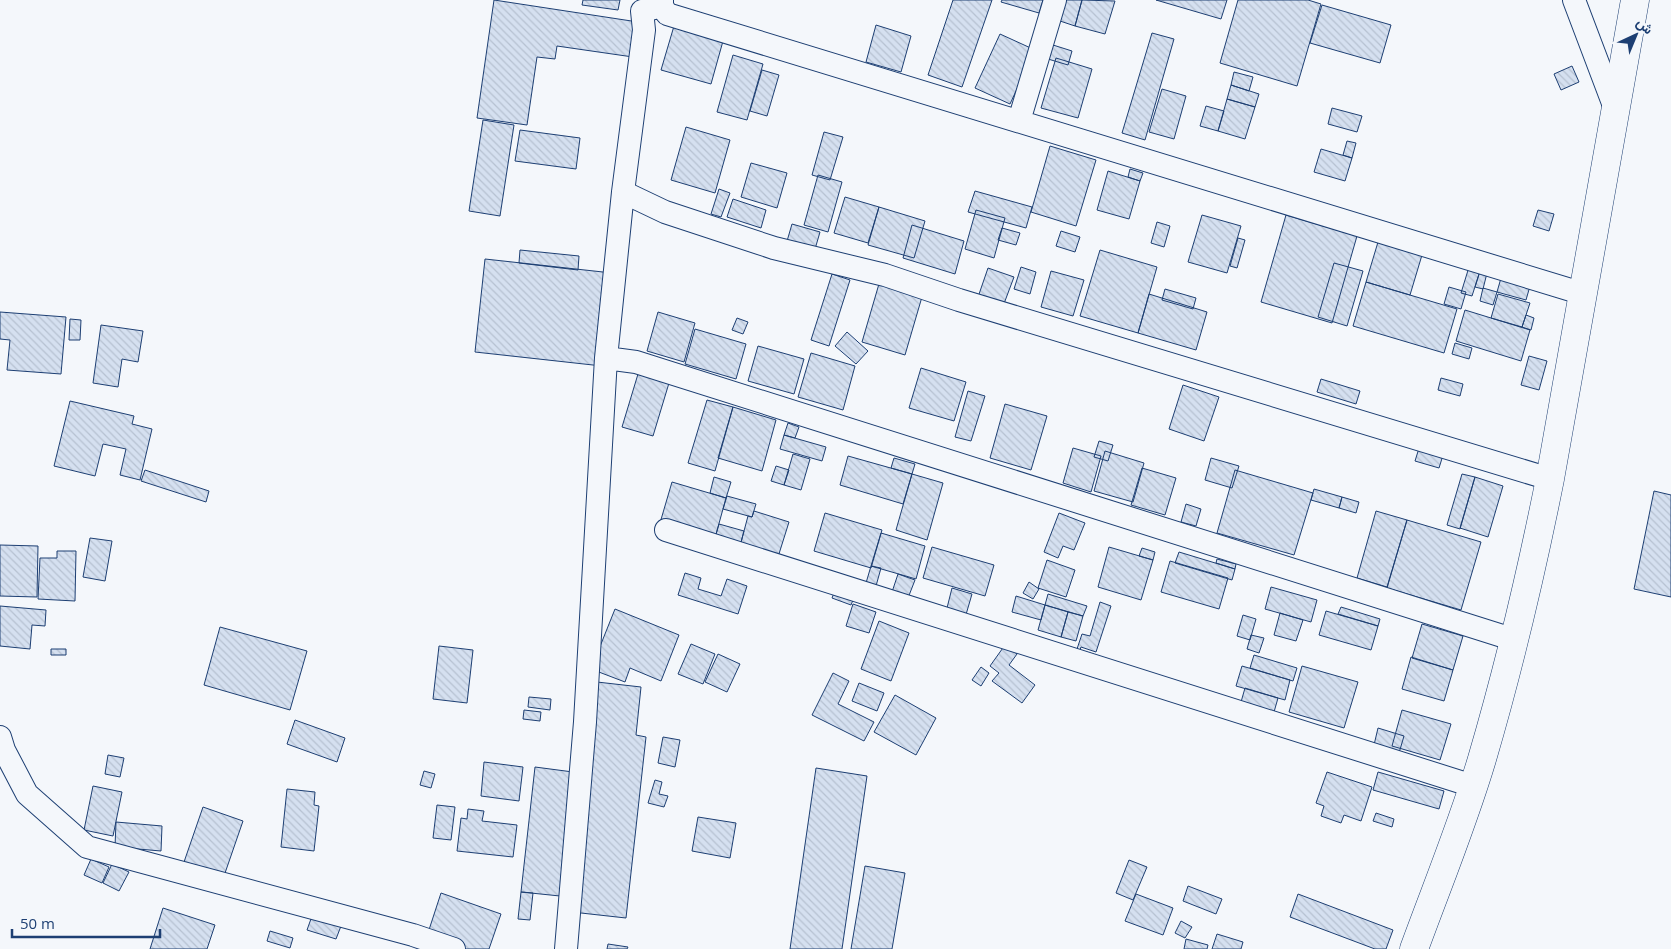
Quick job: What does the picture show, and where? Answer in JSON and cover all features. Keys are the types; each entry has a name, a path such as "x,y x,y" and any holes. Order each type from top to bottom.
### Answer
{"main road":[{"path":"1414,949 1473,786 1515,640 1550,479 1635,0"}],"street":[{"path":"1018,121 1055,0"},
{"path":"1574,0 1616,111"},
{"path":"566,949 585,722 606,358 623,192 644,30 642,11 662,3 667,14 1584,294"},
{"path":"623,192 665,212 774,248 885,275 959,300 1550,479"},
{"path":"606,358 636,362 1515,640"},
{"path":"666,530 1473,786"},
{"path":"0,737 4,750 27,794 87,847 413,935 454,949"}],"building":[{"path":"494,0 638,22 633,57 557,46 555,59 537,57 527,125 477,118"},
{"path":"583,0 620,0 618,10 582,5"},
{"path":"953,0 992,0 962,87 928,75"},
{"path":"1002,0 1043,0 1039,13 1001,2"},
{"path":"1063,0 1082,0 1075,26 1057,20"},
{"path":"1082,0 1115,1 1105,34 1075,26"},
{"path":"1156,0 1227,0 1221,19"},
{"path":"1238,0 1308,0 1321,4 1297,86 1220,63"},
{"path":"1322,5 1391,25 1380,63 1310,43"},
{"path":"876,25 911,36 901,72 866,62"},
{"path":"674,26 723,41 711,84 661,70"},
{"path":"1152,33 1174,39 1145,140 1122,133"},
{"path":"1000,34 1035,50 1010,104 975,88"},
{"path":"1053,45 1072,51 1068,65 1048,59"},
{"path":"733,55 763,64 747,120 717,112"},
{"path":"1056,58 1092,69 1078,118 1041,108"},
{"path":"1572,66 1579,82 1561,90 1554,74"},
{"path":"762,70 779,75 767,116 750,111"},
{"path":"1234,72 1253,77 1249,91 1231,85"},
{"path":"1231,85 1259,94 1255,107 1227,99"},
{"path":"1162,89 1186,96 1174,139 1149,132"},
{"path":"1227,99 1255,107 1245,139 1218,131"},
{"path":"1206,106 1224,111 1218,131 1200,126"},
{"path":"1332,108 1362,116 1357,132 1328,124"},
{"path":"483,120 514,125 500,216 469,211"},
{"path":"686,127 730,140 715,193 671,180"},
{"path":"520,130 580,138 576,169 515,161"},
{"path":"824,132 843,137 830,180 812,175"},
{"path":"1347,141 1356,143 1352,158 1343,155"},
{"path":"1050,146 1096,160 1076,226 1031,212"},
{"path":"1321,149 1352,158 1345,181 1314,172"},
{"path":"751,163 787,173 777,208 741,197"},
{"path":"1130,169 1143,173 1140,181 1128,177"},
{"path":"1108,171 1140,181 1129,219 1097,210"},
{"path":"818,175 842,182 828,232 804,225"},
{"path":"719,189 730,193 721,217 711,214"},
{"path":"975,191 1032,207 1026,228 968,212"},
{"path":"845,197 879,207 868,243 834,233"},
{"path":"733,199 766,210 761,228 727,217"},
{"path":"879,207 925,221 914,258 868,245"},
{"path":"976,210 1005,218 994,258 965,249"},
{"path":"1538,210 1554,214 1549,231 1533,226"},
{"path":"1202,215 1241,226 1227,273 1188,262"},
{"path":"1286,215 1357,236 1332,323 1261,302"},
{"path":"1157,222 1170,226 1164,247 1151,243"},
{"path":"792,224 820,232 813,256 785,248"},
{"path":"912,225 964,241 955,274 903,258"},
{"path":"1002,228 1020,233 1016,245 998,240"},
{"path":"1061,231 1080,237 1075,252 1056,246"},
{"path":"1238,238 1245,240 1237,268 1230,266"},
{"path":"1378,242 1422,255 1410,295 1366,282"},
{"path":"520,250 579,256 578,270 519,263"},
{"path":"1100,250 1157,267 1138,333 1080,316"},
{"path":"485,259 612,273 602,366 475,352"},
{"path":"1334,263 1363,271 1347,326 1318,317"},
{"path":"1021,267 1036,272 1030,294 1014,289"},
{"path":"1469,267 1480,271 1472,296 1461,293"},
{"path":"988,268 1014,277 1002,309 977,300"},
{"path":"1051,271 1084,280 1073,316 1041,307"},
{"path":"1480,271 1487,273 1483,289 1475,287"},
{"path":"832,274 850,280 829,346 811,340"},
{"path":"881,277 924,290 905,355 862,342"},
{"path":"1501,278 1530,286 1526,300 1497,292"},
{"path":"1366,282 1457,309 1444,353 1353,326"},
{"path":"1449,287 1466,292 1461,309 1444,304"},
{"path":"1483,288 1497,292 1493,305 1480,301"},
{"path":"1165,289 1196,298 1193,309 1162,300"},
{"path":"1149,294 1207,312 1196,350 1138,333"},
{"path":"1498,294 1530,303 1522,327 1491,318"},
{"path":"1465,310 1530,330 1521,361 1456,341"},
{"path":"0,312 66,317 61,374 7,370 10,340 0,339"},
{"path":"658,312 695,323 684,362 647,351"},
{"path":"1526,315 1534,318 1531,330 1522,327"},
{"path":"737,318 748,322 743,334 732,330"},
{"path":"70,319 81,320 80,340 69,340"},
{"path":"101,325 143,331 138,362 122,359 118,387 93,383"},
{"path":"695,329 746,344 736,379 685,364"},
{"path":"847,332 868,351 856,364 835,346"},
{"path":"1455,343 1472,348 1469,359 1452,354"},
{"path":"758,346 804,359 794,394 748,381"},
{"path":"811,353 855,366 843,410 798,397"},
{"path":"1529,356 1547,361 1539,390 1521,385"},
{"path":"921,368 966,382 954,421 909,408"},
{"path":"638,374 669,383 653,436 622,427"},
{"path":"1441,378 1463,384 1460,396 1438,390"},
{"path":"1321,379 1360,391 1356,404 1317,392"},
{"path":"1183,385 1219,397 1204,441 1169,429"},
{"path":"968,391 985,396 971,441 955,437"},
{"path":"707,400 733,407 715,471 688,463"},
{"path":"70,401 134,416 132,424 152,429 140,480 120,475 126,449 103,444 95,476 54,466"},
{"path":"1005,404 1047,416 1031,470 990,458"},
{"path":"733,407 776,420 762,471 718,458"},
{"path":"788,423 799,427 795,438 784,435"},
{"path":"784,435 826,447 822,461 780,449"},
{"path":"1099,441 1113,445 1108,461 1094,457"},
{"path":"1420,445 1444,452 1439,468 1415,461"},
{"path":"1073,448 1101,456 1091,492 1063,483"},
{"path":"1105,451 1144,463 1133,502 1094,491"},
{"path":"793,454 810,459 801,490 784,485"},
{"path":"848,456 912,474 903,504 840,485"},
{"path":"894,458 915,464 912,474 891,468"},
{"path":"1211,458 1239,466 1232,488 1205,480"},
{"path":"776,466 789,470 784,485 771,481"},
{"path":"1142,468 1176,478 1165,515 1131,505"},
{"path":"145,470 209,491 206,502 141,481"},
{"path":"1235,470 1313,493 1294,555 1217,533"},
{"path":"912,474 943,483 927,540 896,530"},
{"path":"1462,474 1475,477 1460,529 1447,525"},
{"path":"714,477 731,482 726,498 710,493"},
{"path":"1475,477 1503,486 1488,537 1460,528"},
{"path":"672,482 726,498 715,538 660,523"},
{"path":"1314,489 1342,497 1339,508 1311,500"},
{"path":"1654,491 1671,495 1671,597 1634,589"},
{"path":"727,496 756,504 752,517 723,509"},
{"path":"1342,497 1359,502 1356,513 1339,508"},
{"path":"1186,504 1201,509 1196,526 1181,522"},
{"path":"754,511 789,522 778,557 740,546 748,516 752,517"},
{"path":"1376,511 1407,520 1387,587 1357,578"},
{"path":"825,513 882,530 871,568 814,551"},
{"path":"1059,513 1085,523 1074,550 1063,546 1058,558 1044,552"},
{"path":"1407,520 1481,542 1461,610 1387,588"},
{"path":"719,524 744,531 740,546 715,538"},
{"path":"881,533 925,546 916,579 871,566"},
{"path":"90,538 112,541 105,581 83,577"},
{"path":"0,545 38,546 37,597 0,596"},
{"path":"932,547 994,565 985,596 923,578"},
{"path":"1109,547 1153,560 1141,600 1098,587"},
{"path":"1142,548 1155,552 1153,560 1139,556"},
{"path":"57,551 76,551 75,601 38,599 40,558 57,558"},
{"path":"1179,552 1235,569 1232,580 1175,563"},
{"path":"1217,559 1236,564 1235,569 1216,563"},
{"path":"1047,560 1075,570 1066,597 1038,588"},
{"path":"1170,561 1228,578 1219,609 1161,592"},
{"path":"871,566 881,568 876,586 866,583"},
{"path":"685,573 701,578 698,589 721,596 727,579 747,586 738,614 678,595"},
{"path":"898,574 915,580 908,598 892,592"},
{"path":"1029,582 1039,589 1033,599 1023,593"},
{"path":"1271,587 1317,600 1311,622 1265,609"},
{"path":"836,588 855,595 851,605 832,598"},
{"path":"952,588 972,594 965,618 946,612"},
{"path":"1048,594 1087,606 1083,616 1045,605"},
{"path":"1016,596 1045,605 1041,620 1012,612"},
{"path":"1100,602 1111,606 1096,652 1081,647 1078,656 1075,655 1082,634 1090,636"},
{"path":"853,604 876,612 869,633 846,626"},
{"path":"1045,605 1068,612 1061,637 1038,630"},
{"path":"0,606 46,610 45,626 32,625 30,649 0,646"},
{"path":"1341,607 1380,619 1378,626 1338,614"},
{"path":"615,609 679,635 661,681 630,668 625,682 591,669"},
{"path":"1326,611 1378,626 1371,650 1319,635"},
{"path":"1068,612 1083,616 1076,641 1061,637"},
{"path":"1280,613 1303,620 1296,641 1274,635"},
{"path":"1243,615 1256,619 1250,640 1237,636"},
{"path":"879,621 909,633 891,681 861,669"},
{"path":"1422,624 1463,636 1453,670 1412,658"},
{"path":"220,627 307,651 290,710 204,685"},
{"path":"1251,635 1264,638 1259,653 1247,649"},
{"path":"691,644 715,654 703,684 678,674"},
{"path":"1005,645 1017,654 1009,665 1035,685 1022,703 992,681 999,673 990,666"},
{"path":"439,646 473,650 467,703 433,699"},
{"path":"51,649 66,649 66,655 51,655"},
{"path":"718,654 740,664 727,692 705,682"},
{"path":"1254,655 1297,668 1293,681 1250,668"},
{"path":"1411,657 1453,670 1444,701 1402,689"},
{"path":"1242,666 1290,680 1285,700 1236,686"},
{"path":"1302,666 1358,682 1344,728 1289,712"},
{"path":"981,667 989,673 981,686 972,680"},
{"path":"833,673 849,681 838,704 874,722 864,741 812,715"},
{"path":"597,682 641,687 636,735 646,737 626,918 572,912"},
{"path":"859,683 884,693 877,711 852,701"},
{"path":"1245,688 1278,698 1274,712 1241,702"},
{"path":"895,695 936,718 916,755 874,732"},
{"path":"529,697 551,699 550,710 528,707"},
{"path":"524,710 541,712 540,721 523,719"},
{"path":"1402,710 1451,724 1440,760 1392,746"},
{"path":"295,720 345,738 337,762 287,744"},
{"path":"1378,728 1404,736 1399,753 1374,745"},
{"path":"663,737 680,740 675,767 658,763"},
{"path":"108,755 124,758 120,777 105,774"},
{"path":"484,762 523,767 519,801 481,796"},
{"path":"535,767 573,772 560,896 521,892"},
{"path":"816,768 867,776 842,949 790,949"},
{"path":"424,771 435,774 431,788 420,785"},
{"path":"1327,772 1372,787 1361,821 1344,815 1341,823 1321,816 1324,806 1316,803"},
{"path":"1378,772 1444,791 1439,809 1373,790"},
{"path":"655,780 662,782 659,794 668,796 664,807 648,803"},
{"path":"93,786 122,792 113,836 84,830"},
{"path":"287,789 315,792 314,805 319,806 314,851 281,847"},
{"path":"437,805 455,807 451,840 433,838"},
{"path":"203,807 243,821 224,876 184,862"},
{"path":"468,809 484,811 482,821 517,825 513,857 457,851 461,818 467,819"},
{"path":"1376,813 1394,819 1392,827 1373,821"},
{"path":"698,817 736,823 730,858 692,851"},
{"path":"116,822 162,826 161,851 115,847"},
{"path":"91,859 109,867 102,883 84,875"},
{"path":"1129,860 1147,867 1133,900 1116,893"},
{"path":"112,864 129,872 119,891 103,883"},
{"path":"865,866 905,873 892,949 851,949"},
{"path":"1188,886 1222,899 1216,914 1183,901"},
{"path":"521,892 533,893 530,920 518,919"},
{"path":"441,893 501,914 489,949 455,949 426,939"},
{"path":"1136,894 1173,908 1163,935 1125,921"},
{"path":"1298,894 1393,930 1386,949 1375,949 1290,917"},
{"path":"163,908 215,925 207,949 150,949"},
{"path":"312,916 341,926 336,939 307,930"},
{"path":"1181,921 1192,927 1185,938 1175,933"},
{"path":"270,931 293,938 290,948 267,941"},
{"path":"1217,934 1243,942 1241,949 1212,949"},
{"path":"1186,939 1208,945 1207,949 1184,949"},
{"path":"608,944 628,947 627,949 607,949"}]}
